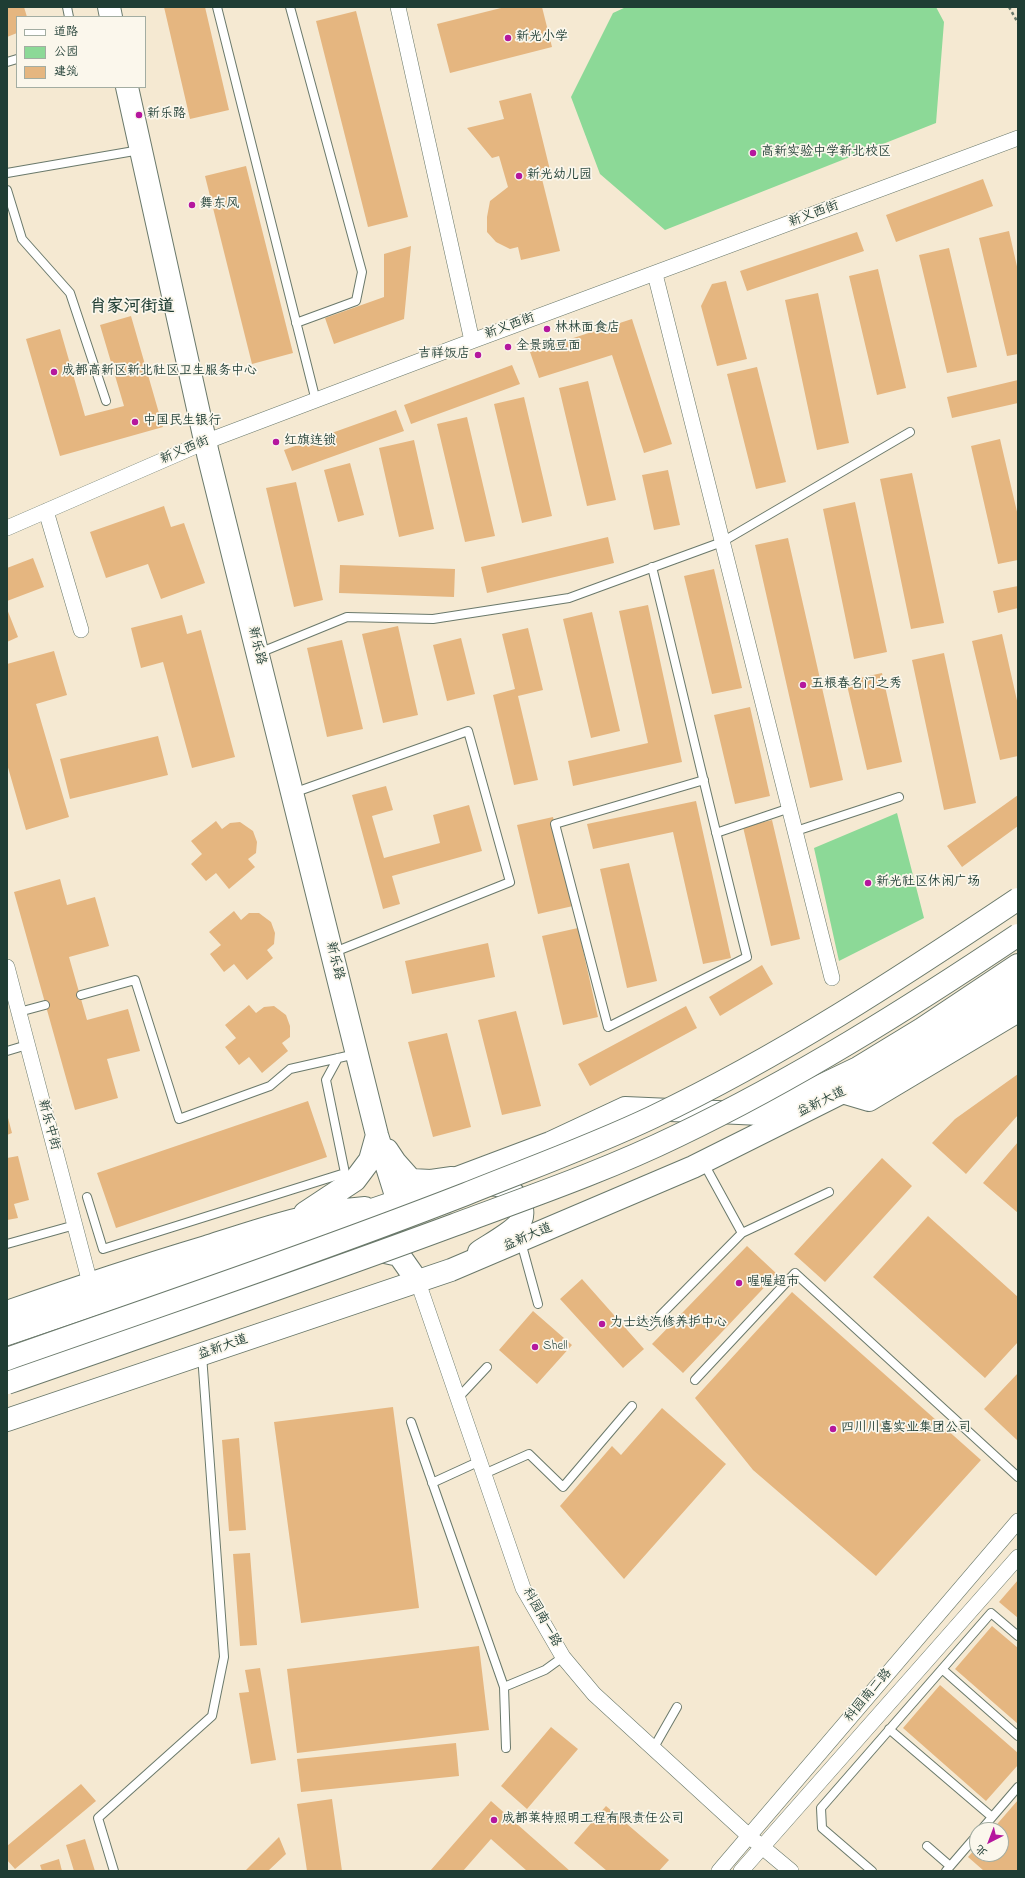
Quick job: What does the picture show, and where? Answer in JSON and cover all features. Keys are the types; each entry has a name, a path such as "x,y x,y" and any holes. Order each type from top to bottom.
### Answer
{"main road":[{"name":"新乐路","path":"127,88 205,442 332,953 347,1056 377,1135 398,1202"},
{"path":"7,1359 226,1283 398,1220 585,1147 651,1118 736,1074 821,1025 921,964 1018,899"},
{"path":"7,1384 392,1248 589,1175 668,1140 778,1084 960,974 1018,935"},
{"name":"益新大道","path":"7,1420 452,1270 703,1162 842,1092 861,1074 922,1029 1018,965"},
{"name":"益新大道","path":"7,1334 398,1202 550,1143 625,1108 762,1114 861,1074 956,1027 1018,987"},
{"path":"842,1092 869,1100 1018,1011"},
{"path":"377,1135 395,1162 411,1180 431,1181 457,1178"},
{"path":"295,1219 355,1180 370,1160 377,1135"},
{"path":"7,1312 90,1283 295,1219 336,1210 398,1202 465,1187 498,1185 512,1192 522,1206 521,1220 515,1227 452,1270"},
{"path":"331,1256 365,1237 389,1218 398,1202"},
{"path":"7,1370 331,1256 371,1249 399,1255 418,1282"}],"street":[{"path":"398,7 472,341"},
{"name":"新义西街","path":"7,528 205,442 1018,138"},
{"path":"655,274 832,978"},
{"path":"46,511 80,630"},
{"name":"新乐中街","path":"7,967 90,1283"},
{"name":"科园南一路","path":"418,1282 523,1588 563,1657 594,1694 749,1836 791,1871"},
{"name":"科园南二路","path":"719,1871 1018,1521"},
{"name":"科园南二路","path":"741,1871 1018,1557"}],"lane":[{"path":"217,7 316,401"},
{"path":"290,7 362,272 356,301 296,323"},
{"path":"7,173 141,150"},
{"path":"7,190 22,239 70,293 106,401"},
{"path":"257,653 347,617 433,619 569,598 722,542 910,432"},
{"path":"652,567 704,780 716,833 747,957 608,1027 555,824 704,780"},
{"path":"292,794 468,731 510,882 332,953"},
{"path":"796,831 899,797"},
{"path":"716,833 790,808"},
{"path":"82,995 135,980 179,1119 270,1086 290,1069 347,1056"},
{"path":"19,1012 45,1005"},
{"path":"7,1051 27,1045"},
{"path":"87,1197 103,1249 345,1173 326,1080 347,1056"},
{"path":"703,1162 742,1233"},
{"path":"650,1326 742,1233 829,1192"},
{"path":"7,1244 75,1225"},
{"path":"521,1241 538,1304"},
{"path":"695,1380 795,1273 1018,1477"},
{"path":"114,1871 98,1818 212,1716 224,1657 202,1355"},
{"path":"458,1398 487,1367"},
{"path":"432,1484 529,1454 562,1487 632,1406"},
{"path":"410,1422 504,1688 506,1748"},
{"path":"872,1871 822,1828 821,1808 991,1613 1018,1636"},
{"path":"504,1688 545,1670 563,1657"},
{"path":"942,1669 1018,1736"},
{"path":"653,1749 677,1707"},
{"path":"890,1729 992,1817"},
{"path":"988,1822 1018,1787"},
{"path":"927,1846 948,1868 969,1844"}],"path":[{"path":"1009,7 1018,23"}],"green space":[{"name":"高新实验中学新北校区","path":"626,7 936,7 944,22 936,123 665,230 600,174 571,97 613,13"},
{"name":"新光社区休闲广场","path":"897,813 924,918 839,961 814,848"}],"building":[{"path":"7,7 24,7 27,16 16,16 16,33 7,37"},
{"path":"164,7 205,7 229,110 190,119"},
{"path":"505,7 542,7 552,47 450,73 437,24"},
{"path":"356,11 408,217 368,227 316,21"},
{"name":"新光幼儿园","path":"531,93 550,170 534,174 534,177 541,175 560,251 521,260 518,247 510,249 496,242 487,232 487,217 490,201 508,187 499,156 492,158 467,128 504,119 499,101"},
{"path":"246,166 293,353 252,364 205,176"},
{"path":"983,179 993,206 896,242 886,215"},
{"path":"1009,231 1018,271 1018,354 1007,356 979,238"},
{"path":"857,232 864,251 747,291 740,271"},
{"path":"411,246 404,319 334,344 325,318 384,297 384,254"},
{"path":"949,248 977,367 947,373 919,255"},
{"path":"878,269 906,388 877,395 849,276"},
{"path":"726,281 747,359 717,366 701,306 712,284"},
{"path":"818,293 849,443 817,450 785,300"},
{"name":"成都高新区新北社区卫生服务中心","path":"131,316 163,427 60,456 26,339 60,329 85,416 124,406 100,325"},
{"path":"632,319 672,444 644,453 612,355 539,378 530,352"},
{"path":"512,365 520,384 411,424 404,405"},
{"path":"757,367 786,482 756,489 727,374"},
{"path":"1018,380 1018,403 952,418 947,397"},
{"path":"588,381 616,500 587,506 559,388"},
{"path":"524,397 552,516 522,523 494,404"},
{"path":"396,410 404,431 292,471 284,450"},
{"path":"467,417 495,536 465,542 437,424"},
{"path":"1000,439 1018,516 1018,560 998,564 971,446"},
{"path":"414,440 434,529 399,537 379,448"},
{"path":"350,463 364,515 338,522 324,470"},
{"path":"668,470 680,525 654,530 642,475"},
{"path":"912,473 944,623 911,629 880,479"},
{"path":"296,482 323,600 294,607 266,488"},
{"path":"855,502 887,652 854,659 823,509"},
{"path":"164,506 171,527 184,523 205,583 161,599 148,564 106,578 90,532"},
{"path":"608,537 614,563 487,593 481,567"},
{"path":"788,538 843,780 810,788 755,545"},
{"path":"33,558 44,587 7,601 7,568"},
{"path":"340,565 455,569 454,597 339,593"},
{"path":"714,569 742,688 712,694 684,576"},
{"path":"1018,586 1018,608 998,613 993,591"},
{"path":"648,605 682,762 573,786 568,761 648,743 619,611"},
{"path":"7,609 18,637 7,642"},
{"path":"592,612 620,731 591,738 563,619"},
{"path":"182,615 187,634 201,630 235,757 192,768 163,662 141,668 131,628"},
{"path":"398,626 418,715 383,723 362,634"},
{"path":"528,628 543,690 518,696 538,780 514,785 493,695 515,689 502,634"},
{"path":"1002,634 1018,705 1018,756 1000,760 972,641"},
{"path":"461,638 475,694 447,701 433,645"},
{"path":"342,640 363,729 327,737 307,648"},
{"path":"54,651 67,695 36,704 69,817 26,830 7,764 7,664"},
{"path":"944,653 976,803 944,810 912,660"},
{"path":"882,673 902,762 867,770 846,681"},
{"path":"750,707 770,796 735,804 714,715"},
{"path":"158,736 168,775 70,799 60,759"},
{"path":"386,786 393,810 372,816 384,858 440,843 433,815 469,805 482,851 392,876 400,904 383,909 352,795"},
{"path":"1018,795 1018,826 962,867 947,846"},
{"path":"696,801 731,958 703,964 673,832 593,849 587,824"},
{"path":"553,817 573,906 538,914 517,825"},
{"path":"772,820 800,939 771,946 743,827"},
{"path":"216,821 222,829 230,823 240,822 253,831 257,842 256,853 248,859 255,867 229,889 216,873 206,881 191,864 202,854 191,841"},
{"path":"629,863 657,981 627,988 600,869"},
{"path":"60,879 67,905 95,897 109,946 69,957 87,1020 128,1009 140,1051 107,1059 118,1098 75,1110 14,892"},
{"path":"234,911 241,920 249,913 259,913 271,922 275,933 274,944 267,950 273,958 247,980 234,964 224,972 210,954 221,945 209,932"},
{"path":"578,928 598,1017 563,1025 542,936"},
{"path":"488,943 495,977 412,994 405,961"},
{"path":"762,965 773,984 720,1016 709,997"},
{"path":"249,1005 256,1013 264,1007 274,1006 286,1015 290,1026 290,1037 282,1043 288,1051 262,1073 249,1057 239,1065 225,1047 236,1038 225,1025"},
{"path":"686,1006 697,1028 590,1086 578,1064"},
{"path":"516,1011 541,1106 502,1115 478,1020"},
{"path":"447,1033 471,1127 433,1137 408,1042"},
{"path":"1018,1074 1018,1115 966,1174 932,1143 955,1119"},
{"path":"308,1101 327,1157 116,1228 97,1173"},
{"path":"7,1114 12,1133 7,1135"},
{"path":"1018,1142 1018,1213 983,1183"},
{"path":"18,1156 29,1200 14,1204 18,1218 7,1220 7,1158"},
{"path":"882,1158 912,1186 825,1282 794,1254"},
{"path":"928,1216 1018,1297 1018,1342 985,1378 873,1277"},
{"path":"747,1246 777,1274 683,1373 652,1344"},
{"name":"力士达汽修养护中心","path":"582,1279 644,1349 623,1368 560,1299"},
{"name":"四川川喜实业集团公司","path":"792,1292 981,1460 876,1576 753,1470 695,1398"},
{"name":"Shell","path":"533,1311 572,1345 537,1384 499,1350"},
{"path":"1018,1373 1018,1441 984,1409"},
{"path":"393,1407 419,1608 301,1623 274,1422"},
{"path":"662,1408 726,1464 624,1579 560,1506 612,1446 621,1455"},
{"path":"239,1438 246,1530 229,1531 222,1440"},
{"path":"250,1553 257,1645 240,1646 233,1554"},
{"path":"1018,1580 1018,1618 999,1602"},
{"path":"992,1626 1018,1648 1018,1724 955,1669"},
{"path":"479,1646 489,1730 297,1753 287,1669"},
{"path":"260,1668 276,1760 251,1764 239,1693 249,1692 245,1670"},
{"path":"940,1685 1018,1753 1018,1765 986,1801 903,1728"},
{"path":"551,1727 578,1749 527,1809 501,1786"},
{"path":"456,1743 459,1776 301,1792 297,1759"},
{"path":"81,1784 96,1801 15,1869 7,1860 7,1846"},
{"path":"332,1799 342,1871 307,1871 297,1804"},
{"path":"1018,1800 1018,1871 984,1871 974,1862 1009,1862 1009,1822 999,1822"},
{"name":"成都莱特照明工程有限责任公司","path":"491,1801 570,1871 527,1871 491,1839 463,1871 430,1871"},
{"path":"606,1806 669,1860 659,1871 607,1871 574,1843"},
{"path":"279,1837 286,1854 268,1871 245,1871"},
{"path":"85,1839 95,1871 74,1871 66,1845"},
{"path":"59,1859 62,1871 42,1871 40,1865"}],"place":[{"name":"新光小学","path":"508,38"},
{"name":"新乐路","path":"139,115"},
{"name":"高新实验中学新北校区","path":"753,153"},
{"name":"新光幼儿园","path":"519,176"},
{"name":"舞东风","path":"192,205"},
{"name":"林林面食店","path":"547,329"},
{"name":"全景豌豆面","path":"508,347"},
{"name":"吉祥饭店","path":"478,355"},
{"name":"成都高新区新北社区卫生服务中心","path":"54,372"},
{"name":"中国民生银行","path":"135,422"},
{"name":"红旗连锁","path":"276,442"},
{"name":"五粮春名门之秀","path":"803,685"},
{"name":"新光社区休闲广场","path":"868,883"},
{"name":"喔喔超市","path":"739,1283"},
{"name":"力士达汽修养护中心","path":"602,1324"},
{"name":"Shell","path":"535,1347"},
{"name":"四川川喜实业集团公司","path":"833,1429"},
{"name":"成都莱特照明工程有限责任公司","path":"494,1820"}],"district":[{"name":"肖家河街道","path":"132,308"}]}
